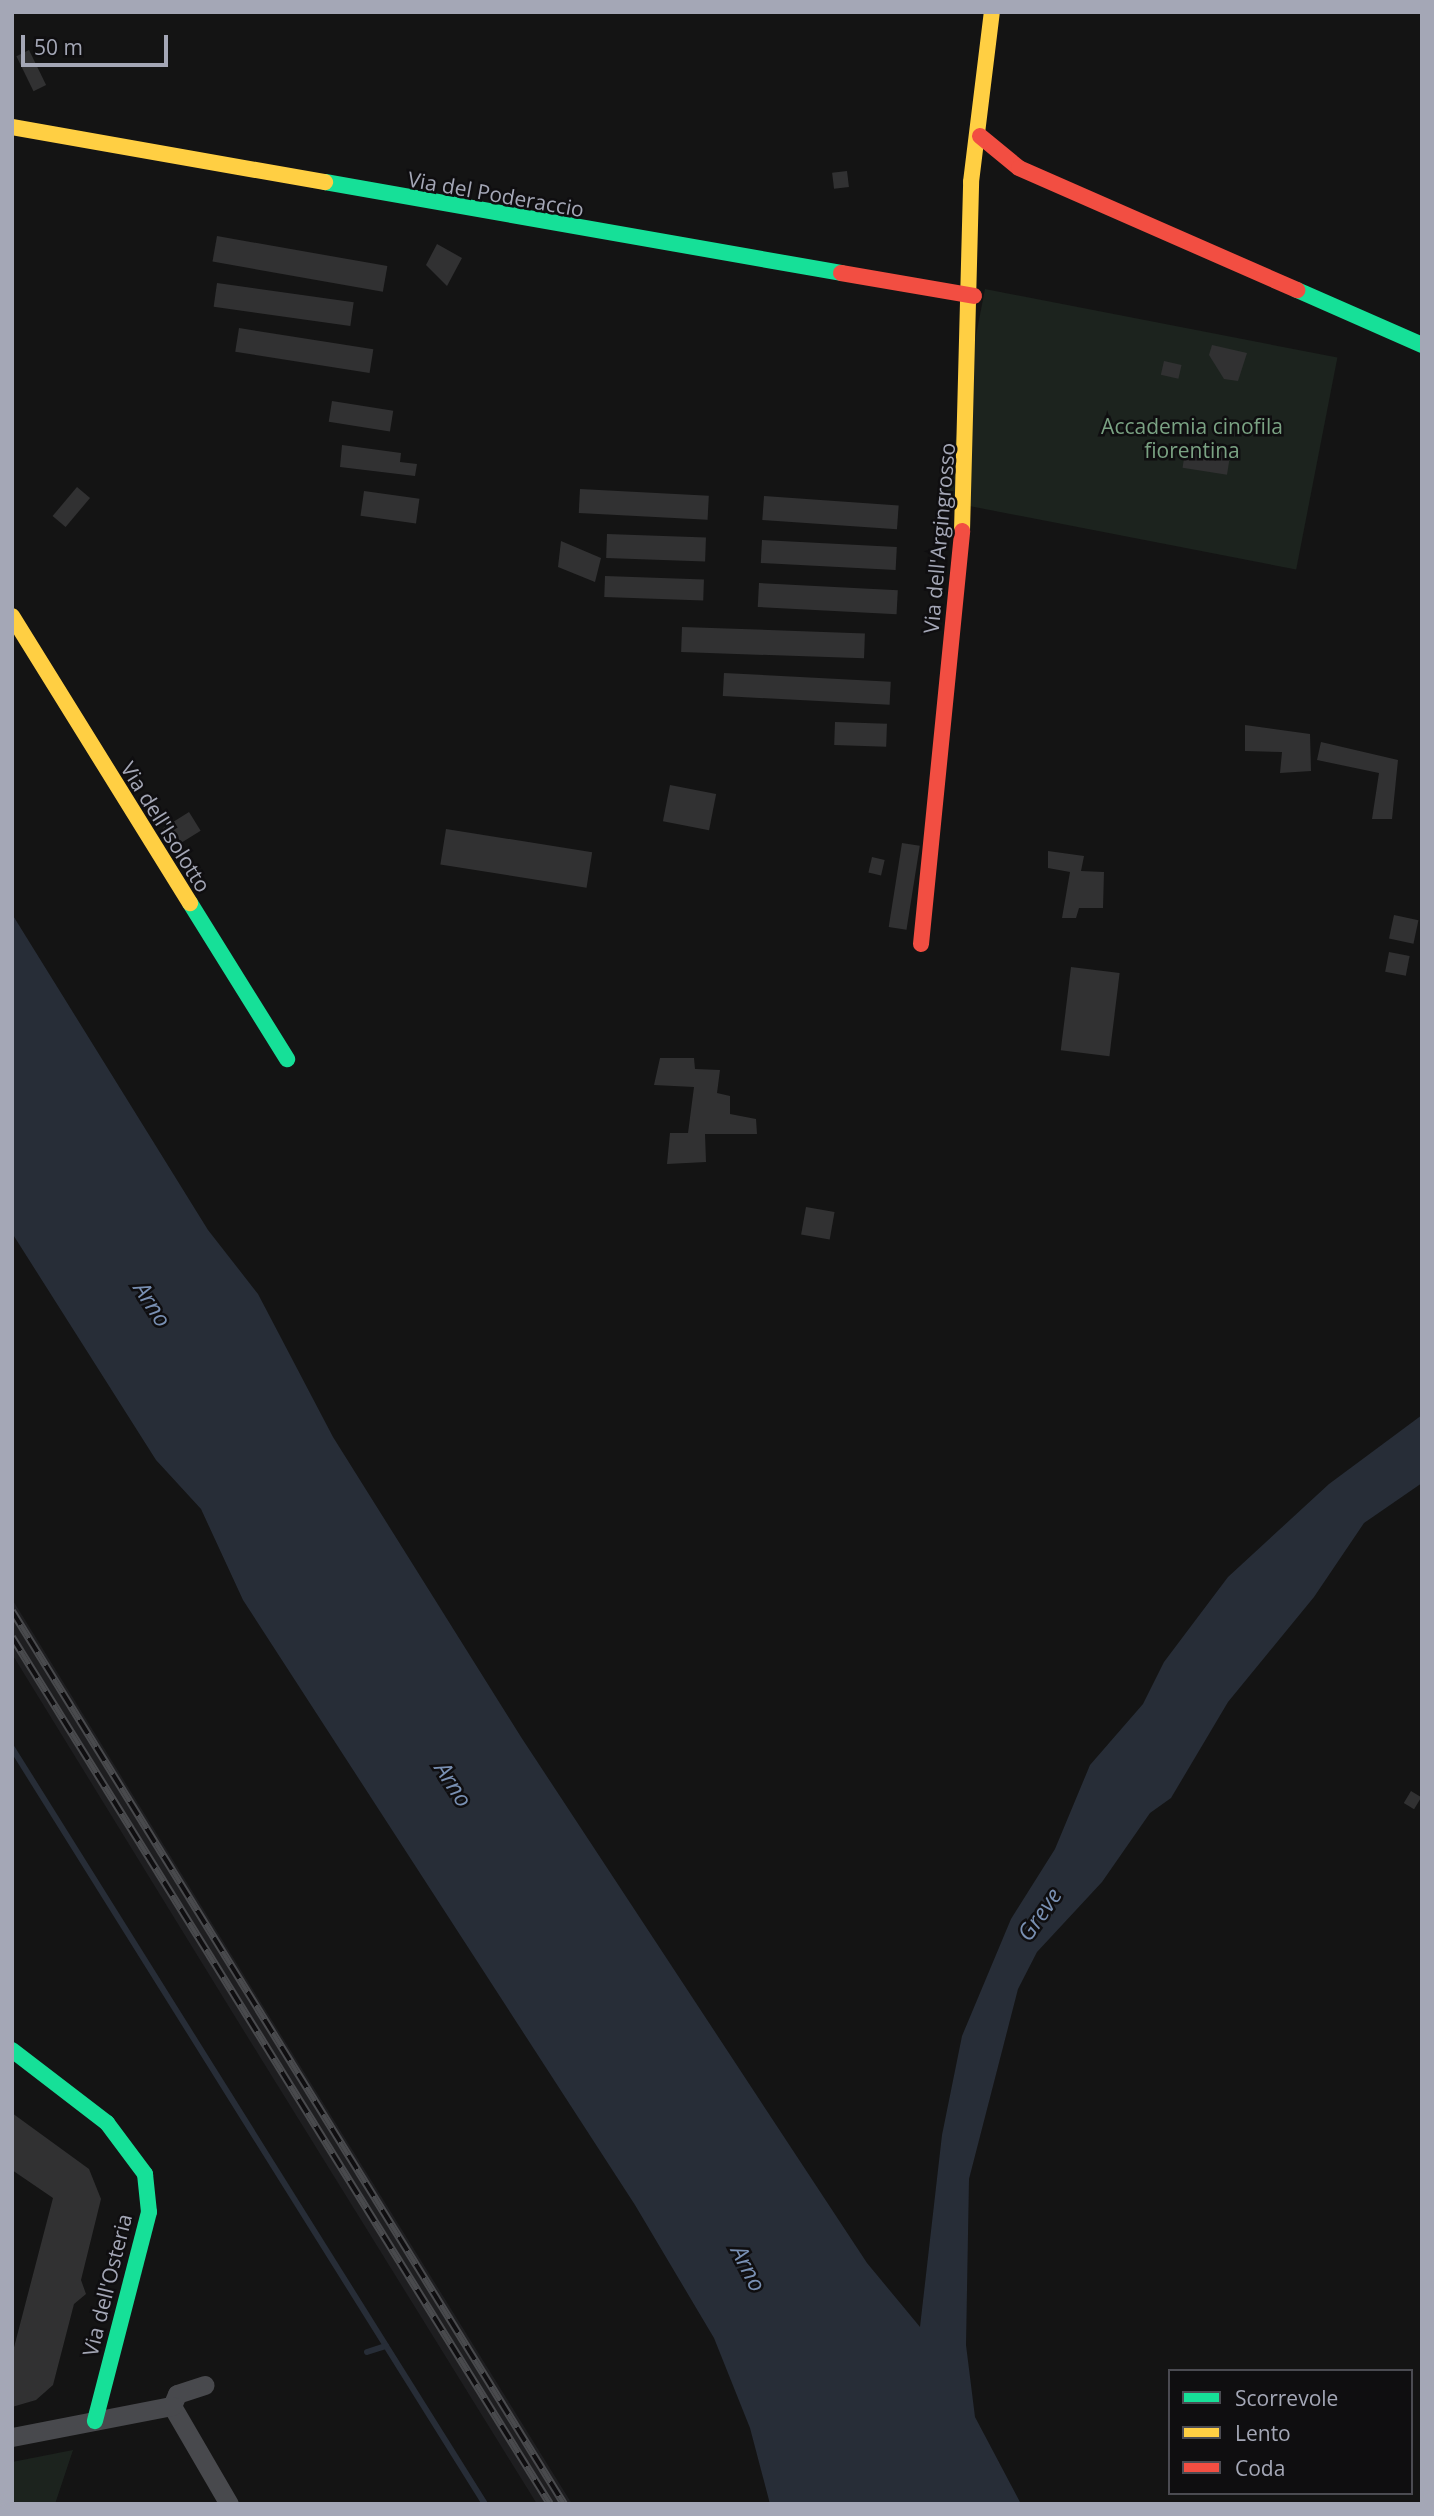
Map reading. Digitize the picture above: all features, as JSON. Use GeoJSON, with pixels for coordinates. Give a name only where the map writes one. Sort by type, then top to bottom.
{"type":"FeatureCollection","features":[{"type":"Feature","properties":{"kind":"street","name":"Via dell'Argingrosso"},"geometry":{"type":"LineString","coordinates":[[921,944],[967,480],[974,296],[971,182],[980,136],[978,102],[992,12]]}},
{"type":"Feature","properties":{"kind":"street","name":"Via del Poderaccio"},"geometry":{"type":"LineString","coordinates":[[12,127],[974,296]]}},
{"type":"Feature","properties":{"kind":"street"},"geometry":{"type":"LineString","coordinates":[[980,136],[1019,168],[1422,345]]}},
{"type":"Feature","properties":{"kind":"street","name":"Via dell'Isolotto"},"geometry":{"type":"LineString","coordinates":[[12,616],[287,1059]]}},
{"type":"Feature","properties":{"kind":"street","name":"Via dell'Osteria"},"geometry":{"type":"LineString","coordinates":[[12,2050],[116,2131],[145,2174],[149,2212],[95,2421]]}},
{"type":"Feature","properties":{"kind":"street"},"geometry":{"type":"LineString","coordinates":[[172,2406],[177,2394],[205,2385]]}},
{"type":"Feature","properties":{"kind":"street"},"geometry":{"type":"LineString","coordinates":[[12,2437],[172,2406]]}},
{"type":"Feature","properties":{"kind":"street"},"geometry":{"type":"LineString","coordinates":[[172,2406],[229,2504]]}},
{"type":"Feature","properties":{"kind":"shaded area"},"geometry":{"type":"Polygon","coordinates":[[[12,1599],[572,2504],[537,2504],[234,2015],[12,1654],[12,1599]]]}},
{"type":"Feature","properties":{"kind":"green space","name":"Accademia cinofila fiorentina"},"geometry":{"type":"Polygon","coordinates":[[[985,289],[1337,358],[1296,570],[944,501],[985,289]]]}},
{"type":"Feature","properties":{"kind":"green space"},"geometry":{"type":"Polygon","coordinates":[[[73,2450],[55,2504],[12,2504],[12,2462],[73,2450]]]}},
{"type":"Feature","properties":{"kind":"water"},"geometry":{"type":"Polygon","coordinates":[[[12,914],[208,1230],[258,1294],[333,1437],[521,1737],[867,2263],[920,2327],[942,2135],[962,2036],[1011,1919],[1055,1849],[1090,1765],[1143,1704],[1164,1662],[1228,1577],[1329,1484],[1422,1415],[1422,1483],[1364,1523],[1314,1597],[1228,1702],[1171,1798],[1150,1813],[1102,1882],[1037,1952],[1018,1989],[969,2179],[966,2345],[975,2417],[1021,2504],[770,2504],[750,2428],[714,2338],[635,2205],[243,1600],[201,1509],[156,1460],[12,1233],[12,914]]]}},
{"type":"Feature","properties":{"kind":"building"},"geometry":{"type":"Polygon","coordinates":[[[29,50],[46,85],[34,91],[16,56],[29,50]]]}},
{"type":"Feature","properties":{"kind":"building"},"geometry":{"type":"Polygon","coordinates":[[[847,171],[849,187],[834,189],[832,173],[847,171]]]}},
{"type":"Feature","properties":{"kind":"building"},"geometry":{"type":"Polygon","coordinates":[[[217,236],[387,266],[383,292],[212,262],[217,236]]]}},
{"type":"Feature","properties":{"kind":"building"},"geometry":{"type":"Polygon","coordinates":[[[437,244],[462,258],[447,286],[426,265],[437,244]]]}},
{"type":"Feature","properties":{"kind":"building"},"geometry":{"type":"Polygon","coordinates":[[[217,283],[354,302],[350,326],[214,307],[217,283]]]}},
{"type":"Feature","properties":{"kind":"building"},"geometry":{"type":"Polygon","coordinates":[[[239,328],[373,349],[370,373],[235,352],[239,328]]]}},
{"type":"Feature","properties":{"kind":"building"},"geometry":{"type":"Polygon","coordinates":[[[1212,345],[1247,353],[1238,381],[1224,379],[1209,355],[1212,345]]]}},
{"type":"Feature","properties":{"kind":"building"},"geometry":{"type":"Polygon","coordinates":[[[1164,361],[1182,365],[1178,379],[1161,375],[1164,361]]]}},
{"type":"Feature","properties":{"kind":"building"},"geometry":{"type":"Polygon","coordinates":[[[332,401],[393,411],[390,431],[329,422],[332,401]]]}},
{"type":"Feature","properties":{"kind":"building"},"geometry":{"type":"Polygon","coordinates":[[[342,445],[401,453],[400,462],[417,464],[415,476],[340,467],[342,445]]]}},
{"type":"Feature","properties":{"kind":"building"},"geometry":{"type":"Polygon","coordinates":[[[1186,446],[1230,453],[1227,475],[1183,468],[1186,446]]]}},
{"type":"Feature","properties":{"kind":"building"},"geometry":{"type":"Polygon","coordinates":[[[77,487],[90,498],[66,527],[53,516],[77,487]]]}},
{"type":"Feature","properties":{"kind":"building"},"geometry":{"type":"Polygon","coordinates":[[[580,489],[709,496],[708,520],[579,513],[580,489]]]}},
{"type":"Feature","properties":{"kind":"building"},"geometry":{"type":"Polygon","coordinates":[[[364,491],[419,499],[416,524],[361,516],[364,491]]]}},
{"type":"Feature","properties":{"kind":"building"},"geometry":{"type":"Polygon","coordinates":[[[764,496],[899,505],[897,529],[762,520],[764,496]]]}},
{"type":"Feature","properties":{"kind":"building"},"geometry":{"type":"Polygon","coordinates":[[[607,534],[706,537],[705,561],[606,558],[607,534]]]}},
{"type":"Feature","properties":{"kind":"building"},"geometry":{"type":"Polygon","coordinates":[[[762,540],[897,547],[896,570],[761,563],[762,540]]]}},
{"type":"Feature","properties":{"kind":"building"},"geometry":{"type":"Polygon","coordinates":[[[561,541],[601,558],[595,582],[558,567],[561,541]]]}},
{"type":"Feature","properties":{"kind":"building"},"geometry":{"type":"Polygon","coordinates":[[[605,576],[704,579],[703,600],[604,597],[605,576]]]}},
{"type":"Feature","properties":{"kind":"building"},"geometry":{"type":"Polygon","coordinates":[[[759,583],[898,590],[897,614],[758,607],[759,583]]]}},
{"type":"Feature","properties":{"kind":"building"},"geometry":{"type":"Polygon","coordinates":[[[682,627],[865,633],[864,658],[681,652],[682,627]]]}},
{"type":"Feature","properties":{"kind":"building"},"geometry":{"type":"Polygon","coordinates":[[[724,673],[891,682],[890,705],[723,696],[724,673]]]}},
{"type":"Feature","properties":{"kind":"building"},"geometry":{"type":"Polygon","coordinates":[[[835,722],[887,724],[886,747],[834,745],[835,722]]]}},
{"type":"Feature","properties":{"kind":"building"},"geometry":{"type":"Polygon","coordinates":[[[1245,725],[1310,734],[1311,771],[1280,773],[1282,752],[1245,751],[1245,725]]]}},
{"type":"Feature","properties":{"kind":"building"},"geometry":{"type":"Polygon","coordinates":[[[1321,742],[1398,760],[1392,819],[1372,819],[1379,773],[1317,760],[1321,742]]]}},
{"type":"Feature","properties":{"kind":"building"},"geometry":{"type":"Polygon","coordinates":[[[670,785],[716,794],[709,830],[663,821],[670,785]]]}},
{"type":"Feature","properties":{"kind":"building"},"geometry":{"type":"Polygon","coordinates":[[[189,812],[201,831],[174,847],[163,828],[189,812]]]}},
{"type":"Feature","properties":{"kind":"building"},"geometry":{"type":"Polygon","coordinates":[[[446,829],[592,852],[587,888],[440,865],[446,829]]]}},
{"type":"Feature","properties":{"kind":"building"},"geometry":{"type":"Polygon","coordinates":[[[902,843],[920,846],[906,930],[889,927],[902,843]]]}},
{"type":"Feature","properties":{"kind":"building"},"geometry":{"type":"Polygon","coordinates":[[[1048,851],[1084,856],[1081,871],[1104,872],[1103,908],[1079,908],[1076,918],[1062,918],[1070,872],[1048,868],[1048,851]]]}},
{"type":"Feature","properties":{"kind":"building"},"geometry":{"type":"Polygon","coordinates":[[[872,857],[885,860],[881,876],[868,873],[872,857]]]}},
{"type":"Feature","properties":{"kind":"building"},"geometry":{"type":"Polygon","coordinates":[[[1394,915],[1418,920],[1413,944],[1389,938],[1394,915]]]}},
{"type":"Feature","properties":{"kind":"building"},"geometry":{"type":"Polygon","coordinates":[[[1389,952],[1410,956],[1406,976],[1385,972],[1389,952]]]}},
{"type":"Feature","properties":{"kind":"building"},"geometry":{"type":"Polygon","coordinates":[[[1071,967],[1120,973],[1109,1056],[1061,1050],[1071,967]]]}},
{"type":"Feature","properties":{"kind":"building"},"geometry":{"type":"Polygon","coordinates":[[[660,1058],[694,1058],[695,1069],[720,1070],[717,1093],[730,1096],[730,1114],[756,1119],[757,1134],[705,1134],[706,1162],[667,1164],[670,1133],[688,1133],[694,1087],[654,1085],[660,1058]]]}},
{"type":"Feature","properties":{"kind":"building"},"geometry":{"type":"Polygon","coordinates":[[[806,1207],[835,1212],[830,1240],[801,1235],[806,1207]]]}},
{"type":"Feature","properties":{"kind":"building"},"geometry":{"type":"Polygon","coordinates":[[[1411,1791],[1421,1797],[1414,1809],[1404,1803],[1411,1791]]]}},
{"type":"Feature","properties":{"kind":"building"},"geometry":{"type":"Polygon","coordinates":[[[12,2113],[89,2169],[101,2199],[81,2280],[86,2294],[74,2304],[53,2385],[36,2400],[12,2407],[12,2355],[53,2198],[12,2170],[12,2113]]]}},
{"type":"Feature","properties":{"kind":"waterway"},"geometry":{"type":"LineString","coordinates":[[12,1748],[485,2504]]}},
{"type":"Feature","properties":{"kind":"waterway"},"geometry":{"type":"LineString","coordinates":[[367,2352],[386,2346]]}},
{"type":"Feature","properties":{"kind":"railway"},"geometry":{"type":"LineString","coordinates":[[12,1611],[564,2504]]}},
{"type":"Feature","properties":{"kind":"railway"},"geometry":{"type":"LineString","coordinates":[[12,1637],[550,2504]]}},
{"type":"Feature","properties":{"kind":"traffic: fast"},"geometry":{"type":"LineString","coordinates":[[325,182],[841,273]]}},
{"type":"Feature","properties":{"kind":"traffic: fast"},"geometry":{"type":"LineString","coordinates":[[1297,290],[1422,345]]}},
{"type":"Feature","properties":{"kind":"traffic: fast"},"geometry":{"type":"LineString","coordinates":[[190,903],[287,1059]]}},
{"type":"Feature","properties":{"kind":"traffic: fast"},"geometry":{"type":"LineString","coordinates":[[12,2050],[107,2123],[145,2174],[149,2212],[95,2421]]}},
{"type":"Feature","properties":{"kind":"traffic: slow"},"geometry":{"type":"LineString","coordinates":[[962,531],[971,182],[992,12]]}},
{"type":"Feature","properties":{"kind":"traffic: slow"},"geometry":{"type":"LineString","coordinates":[[12,127],[325,182]]}},
{"type":"Feature","properties":{"kind":"traffic: slow"},"geometry":{"type":"LineString","coordinates":[[12,616],[190,903]]}},
{"type":"Feature","properties":{"kind":"traffic: jam"},"geometry":{"type":"LineString","coordinates":[[980,136],[1019,168],[1297,290]]}},
{"type":"Feature","properties":{"kind":"traffic: jam"},"geometry":{"type":"LineString","coordinates":[[841,273],[974,296]]}},
{"type":"Feature","properties":{"kind":"traffic: jam"},"geometry":{"type":"LineString","coordinates":[[921,944],[962,531]]}},
{"type":"Feature","properties":{"kind":"water label","name":"Arno"},"geometry":{"type":"Point","coordinates":[153,1304]}},
{"type":"Feature","properties":{"kind":"water label","name":"Arno"},"geometry":{"type":"Point","coordinates":[454,1784]}},
{"type":"Feature","properties":{"kind":"water label","name":"Greve"},"geometry":{"type":"Point","coordinates":[1039,1914]}},
{"type":"Feature","properties":{"kind":"water label","name":"Arno"},"geometry":{"type":"Point","coordinates":[749,2268]}}]}
